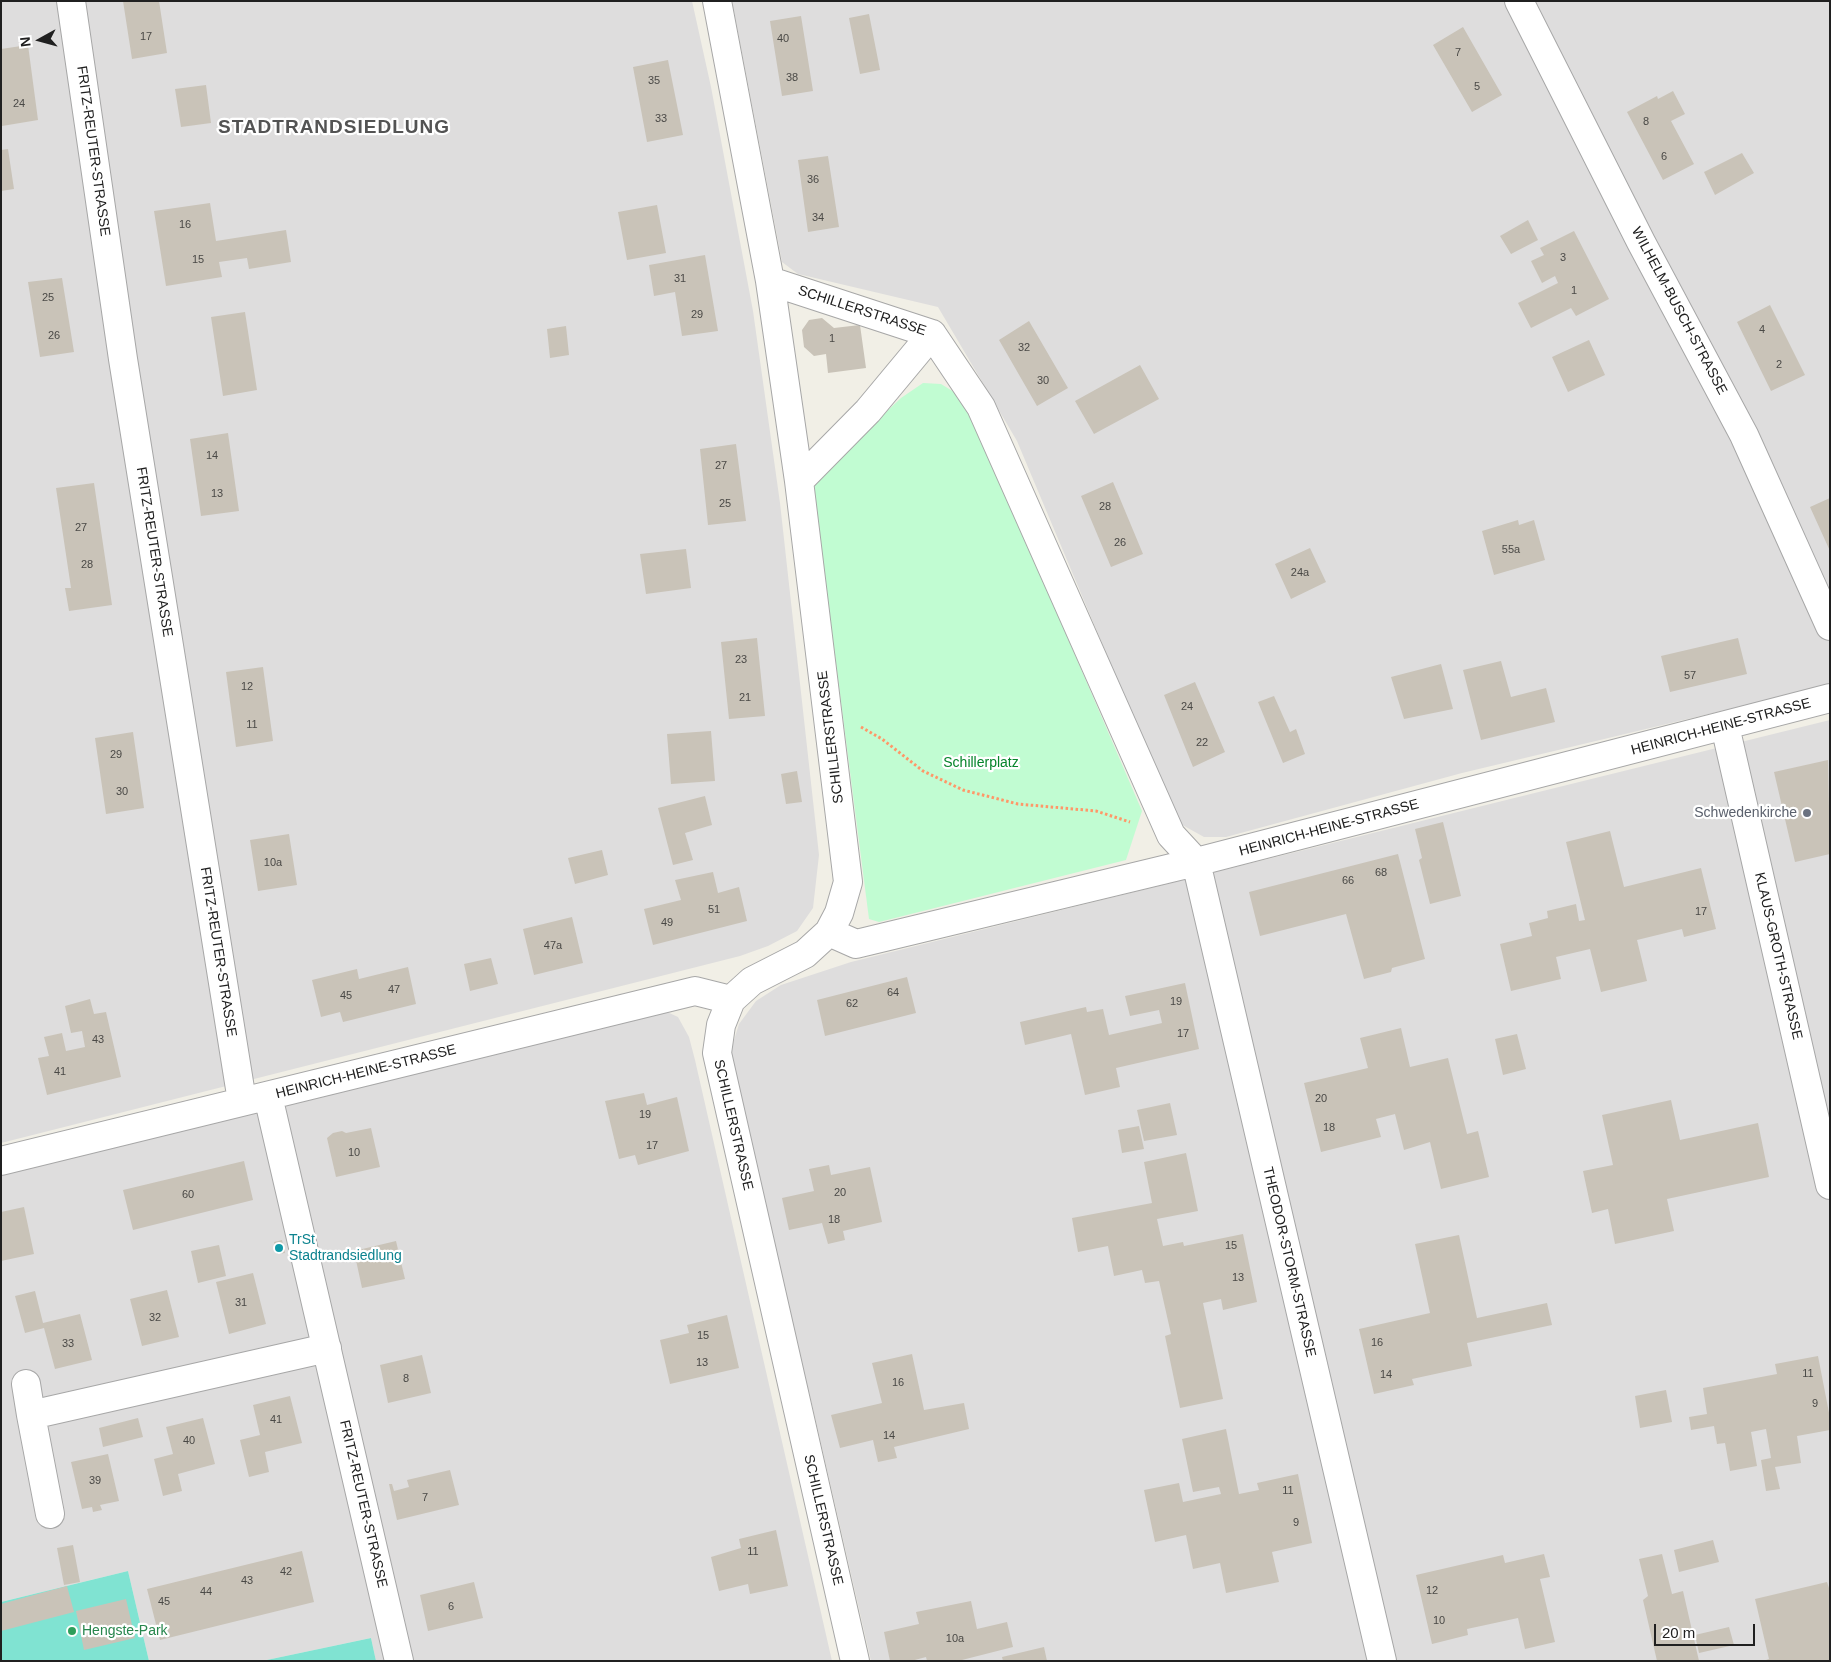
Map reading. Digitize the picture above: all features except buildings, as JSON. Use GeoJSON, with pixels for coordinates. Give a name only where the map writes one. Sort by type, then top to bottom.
{"type":"FeatureCollection","features":[{"type":"Feature","properties":{"kind":"street","name":"FRITZ-REUTER-STRASSE"},"geometry":{"type":"LineString","coordinates":[[71,1],[125,369],[242,1101]]}},
{"type":"Feature","properties":{"kind":"street","name":"SCHILLERSTRASSE"},"geometry":{"type":"LineString","coordinates":[[717,1],[770,282],[799,481],[848,882],[839,913],[829,932],[805,954],[752,981],[730,1000],[721,1025],[717,1053],[856,1661]]}},
{"type":"Feature","properties":{"kind":"street","name":"WILHELM-BUSCH-STRASSE"},"geometry":{"type":"LineString","coordinates":[[1518,1],[1641,242],[1744,435],[1830,626]]}},
{"type":"Feature","properties":{"kind":"street","name":"SCHILLERSTRASSE"},"geometry":{"type":"LineString","coordinates":[[770,282],[932,334],[982,407],[1172,835],[1196,862]]}},
{"type":"Feature","properties":{"kind":"street"},"geometry":{"type":"LineString","coordinates":[[799,481],[868,410],[932,334]]}},
{"type":"Feature","properties":{"kind":"street","name":"HEINRICH-HEINE-STRASSE"},"geometry":{"type":"LineString","coordinates":[[829,932],[856,944],[1196,862],[1830,698]]}},
{"type":"Feature","properties":{"kind":"street","name":"KLAUS-GROTH-STRASSE"},"geometry":{"type":"LineString","coordinates":[[1725,726],[1830,1185]]}},
{"type":"Feature","properties":{"kind":"street","name":"THEODOR-STORM-STRASSE"},"geometry":{"type":"LineString","coordinates":[[1196,862],[1382,1661]]}},
{"type":"Feature","properties":{"kind":"street","name":"HEINRICH-HEINE-STRASSE"},"geometry":{"type":"LineString","coordinates":[[1,1161],[695,991],[730,1000]]}},
{"type":"Feature","properties":{"kind":"street","name":"FRITZ-REUTER-STRASSE"},"geometry":{"type":"LineString","coordinates":[[268,1096],[399,1661]]}},
{"type":"Feature","properties":{"kind":"street"},"geometry":{"type":"LineString","coordinates":[[31,1415],[327,1348]]}},
{"type":"Feature","properties":{"kind":"street"},"geometry":{"type":"LineString","coordinates":[[26,1384],[50,1514]]}},
{"type":"Feature","properties":{"kind":"path"},"geometry":{"type":"LineString","coordinates":[[828,708],[882,739],[923,771],[964,790],[1018,804],[1096,812],[1172,835]]}},
{"type":"Feature","properties":{"kind":"shaded area"},"geometry":{"type":"Polygon","coordinates":[[[1,1],[692,1],[711,87],[753,311],[780,503],[819,855],[813,908],[797,931],[768,946],[740,956],[1,1143],[1,1]]]}},
{"type":"Feature","properties":{"kind":"shaded area"},"geometry":{"type":"Polygon","coordinates":[[[732,1],[1830,1],[1830,685],[1462,773],[1226,837],[1204,837],[1177,822],[1017,441],[938,307],[798,274],[782,262],[732,1]]]}},
{"type":"Feature","properties":{"kind":"shaded area"},"geometry":{"type":"Polygon","coordinates":[[[1830,720],[1830,1661],[871,1661],[811,1400],[738,1104],[729,1056],[739,1024],[756,1001],[781,985],[851,962],[1830,720]]]}},
{"type":"Feature","properties":{"kind":"shaded area"},"geometry":{"type":"Polygon","coordinates":[[[665,1011],[678,1017],[689,1037],[695,1060],[832,1661],[376,1661],[371,1638],[262,1661],[149,1661],[128,1571],[1,1602],[1,1175],[665,1011]]]}},
{"type":"Feature","properties":{"kind":"shaded area","name":"Hengste-Park"},"geometry":{"type":"Polygon","coordinates":[[[128,1571],[149,1661],[1,1661],[1,1602],[128,1571]]]}},
{"type":"Feature","properties":{"kind":"shaded area"},"geometry":{"type":"Polygon","coordinates":[[[371,1638],[376,1661],[262,1661],[371,1638]]]}},
{"type":"Feature","properties":{"kind":"green space","name":"Schillerplatz"},"geometry":{"type":"Polygon","coordinates":[[[923,383],[941,384],[959,395],[972,415],[1142,811],[1126,860],[879,922],[869,919],[813,485],[901,398],[923,383]]]}},
{"type":"Feature","properties":{"kind":"place","name":"Schwedenkirche"},"geometry":{"type":"Point","coordinates":[1807,813]}},
{"type":"Feature","properties":{"kind":"place","name":"TrSt Stadtrandsiedlung"},"geometry":{"type":"Point","coordinates":[279,1248]}},
{"type":"Feature","properties":{"kind":"place","name":"Hengste-Park"},"geometry":{"type":"Point","coordinates":[72,1631]}},
{"type":"Feature","properties":{"kind":"district","name":"STADTRANDSIEDLUNG"},"geometry":{"type":"Point","coordinates":[334,128]}}]}
